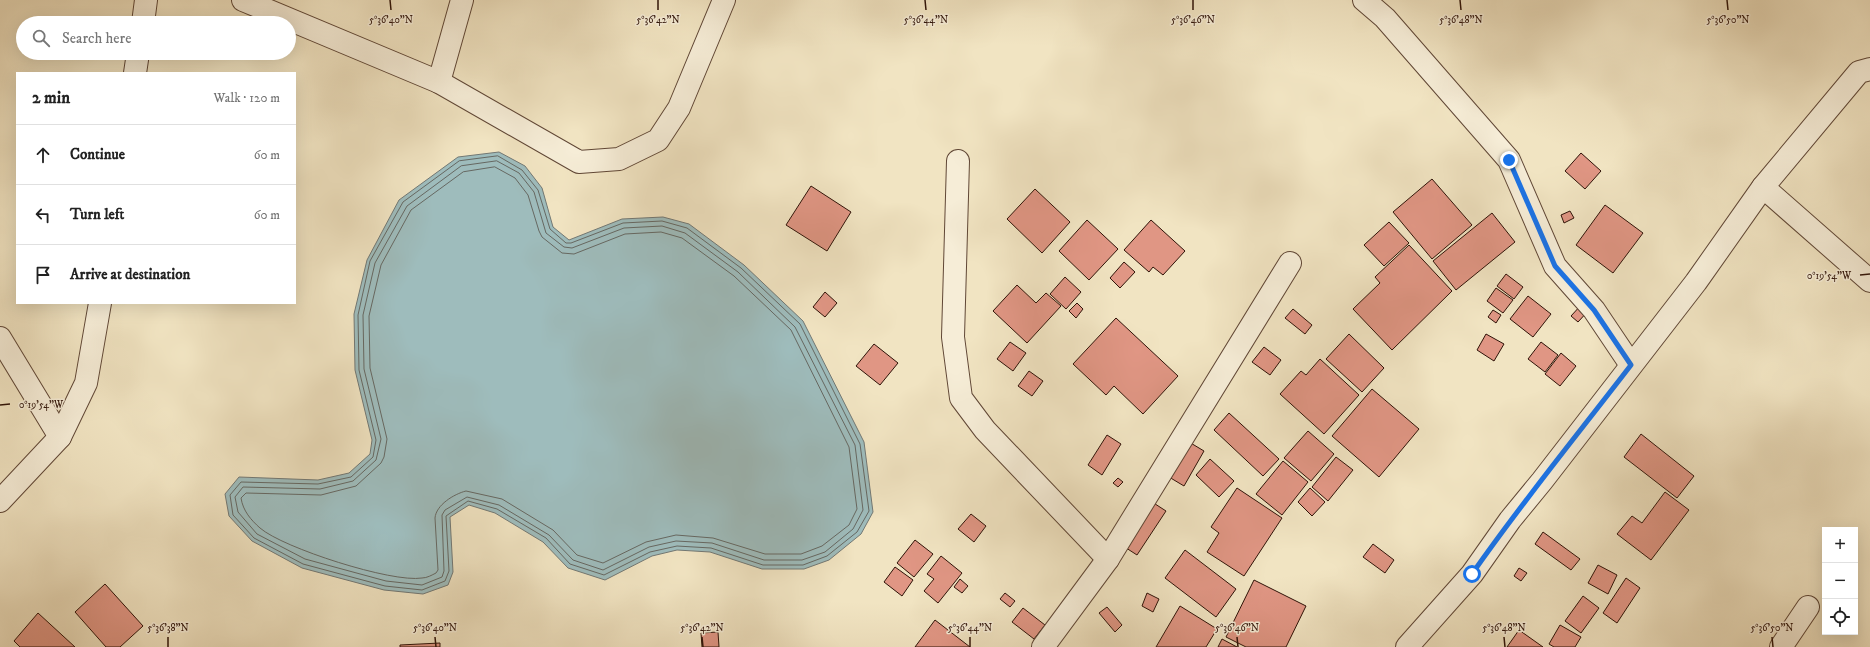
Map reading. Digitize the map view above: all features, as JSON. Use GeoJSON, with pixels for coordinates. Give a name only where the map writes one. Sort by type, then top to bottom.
{"type":"FeatureCollection","features":[{"type":"Feature","properties":{"kind":"street"},"geometry":{"type":"LineString","coordinates":[[144,16],[146,0]]}},
{"type":"Feature","properties":{"kind":"street"},"geometry":{"type":"LineString","coordinates":[[244,0],[282,16]]}},
{"type":"Feature","properties":{"kind":"street"},"geometry":{"type":"LineString","coordinates":[[439,82],[462,0]]}},
{"type":"Feature","properties":{"kind":"street"},"geometry":{"type":"LineString","coordinates":[[296,22],[439,82],[579,162],[620,159],[658,140],[675,114],[724,0]]}},
{"type":"Feature","properties":{"kind":"street"},"geometry":{"type":"LineString","coordinates":[[1364,0],[1385,18],[1509,160],[1555,266],[1594,310],[1631,365]]}},
{"type":"Feature","properties":{"kind":"street"},"geometry":{"type":"LineString","coordinates":[[135,72],[137,60]]}},
{"type":"Feature","properties":{"kind":"street"},"geometry":{"type":"LineString","coordinates":[[1407,647],[1472,574],[1510,520],[1696,282],[1764,187],[1859,72],[1870,69]]}},
{"type":"Feature","properties":{"kind":"street"},"geometry":{"type":"LineString","coordinates":[[958,161],[953,337],[961,398],[985,430],[1108,560]]}},
{"type":"Feature","properties":{"kind":"street"},"geometry":{"type":"LineString","coordinates":[[1764,187],[1870,281]]}},
{"type":"Feature","properties":{"kind":"street"},"geometry":{"type":"LineString","coordinates":[[1044,647],[1108,560],[1290,263]]}},
{"type":"Feature","properties":{"kind":"street"},"geometry":{"type":"LineString","coordinates":[[0,501],[60,437],[86,383],[100,304]]}},
{"type":"Feature","properties":{"kind":"street"},"geometry":{"type":"LineString","coordinates":[[0,338],[60,437]]}},
{"type":"Feature","properties":{"kind":"street"},"geometry":{"type":"LineString","coordinates":[[1781,647],[1808,607]]}},
{"type":"Feature","properties":{"kind":"water"},"geometry":{"type":"Polygon","coordinates":[[[499,152],[525,166],[542,188],[553,227],[569,240],[622,219],[663,217],[689,224],[744,265],[803,321],[864,442],[873,512],[861,534],[829,560],[804,569],[762,569],[710,552],[677,550],[652,556],[605,580],[568,568],[543,542],[495,513],[469,505],[450,517],[453,572],[448,585],[423,594],[384,590],[302,568],[252,541],[229,516],[225,494],[239,477],[318,480],[349,473],[370,454],[372,440],[355,370],[354,314],[367,260],[399,200],[458,157],[499,152]]]}},
{"type":"Feature","properties":{"kind":"building"},"geometry":{"type":"Polygon","coordinates":[[[1581,153],[1601,171],[1585,189],[1565,171],[1581,153]]]}},
{"type":"Feature","properties":{"kind":"building"},"geometry":{"type":"Polygon","coordinates":[[[1432,179],[1472,225],[1432,259],[1393,212],[1432,179]]]}},
{"type":"Feature","properties":{"kind":"building"},"geometry":{"type":"Polygon","coordinates":[[[811,186],[851,212],[827,251],[786,225],[811,186]]]}},
{"type":"Feature","properties":{"kind":"building"},"geometry":{"type":"Polygon","coordinates":[[[1035,189],[1070,222],[1042,253],[1007,219],[1035,189]]]}},
{"type":"Feature","properties":{"kind":"building"},"geometry":{"type":"Polygon","coordinates":[[[1605,205],[1643,233],[1613,273],[1576,245],[1605,205]]]}},
{"type":"Feature","properties":{"kind":"building"},"geometry":{"type":"Polygon","coordinates":[[[1570,211],[1574,218],[1564,223],[1561,215],[1570,211]]]}},
{"type":"Feature","properties":{"kind":"building"},"geometry":{"type":"Polygon","coordinates":[[[1492,213],[1515,242],[1456,290],[1433,261],[1492,213]]]}},
{"type":"Feature","properties":{"kind":"building"},"geometry":{"type":"Polygon","coordinates":[[[1087,220],[1118,249],[1089,280],[1059,251],[1087,220]]]}},
{"type":"Feature","properties":{"kind":"building"},"geometry":{"type":"Polygon","coordinates":[[[1151,220],[1185,251],[1163,275],[1153,267],[1149,272],[1124,250],[1151,220]]]}},
{"type":"Feature","properties":{"kind":"building"},"geometry":{"type":"Polygon","coordinates":[[[1389,222],[1409,243],[1384,266],[1364,245],[1389,222]]]}},
{"type":"Feature","properties":{"kind":"building"},"geometry":{"type":"Polygon","coordinates":[[[1409,245],[1452,291],[1392,350],[1353,309],[1380,283],[1375,277],[1409,245]]]}},
{"type":"Feature","properties":{"kind":"building"},"geometry":{"type":"Polygon","coordinates":[[[1124,262],[1135,272],[1120,288],[1110,278],[1124,262]]]}},
{"type":"Feature","properties":{"kind":"building"},"geometry":{"type":"Polygon","coordinates":[[[1506,274],[1523,287],[1514,299],[1497,286],[1506,274]]]}},
{"type":"Feature","properties":{"kind":"building"},"geometry":{"type":"Polygon","coordinates":[[[1065,277],[1081,292],[1066,309],[1050,294],[1065,277]]]}},
{"type":"Feature","properties":{"kind":"building"},"geometry":{"type":"Polygon","coordinates":[[[1017,285],[1036,303],[1046,293],[1061,306],[1027,343],[993,311],[1017,285]]]}},
{"type":"Feature","properties":{"kind":"building"},"geometry":{"type":"Polygon","coordinates":[[[1496,288],[1513,300],[1503,313],[1487,301],[1496,288]]]}},
{"type":"Feature","properties":{"kind":"building"},"geometry":{"type":"Polygon","coordinates":[[[825,292],[837,303],[825,317],[813,307],[825,292]]]}},
{"type":"Feature","properties":{"kind":"building"},"geometry":{"type":"Polygon","coordinates":[[[1528,296],[1551,314],[1533,337],[1510,319],[1528,296]]]}},
{"type":"Feature","properties":{"kind":"building"},"geometry":{"type":"Polygon","coordinates":[[[1077,303],[1083,309],[1076,318],[1069,311],[1077,303]]]}},
{"type":"Feature","properties":{"kind":"building"},"geometry":{"type":"Polygon","coordinates":[[[1582,304],[1589,310],[1578,322],[1571,316],[1582,304]]]}},
{"type":"Feature","properties":{"kind":"building"},"geometry":{"type":"Polygon","coordinates":[[[1293,309],[1312,325],[1305,334],[1285,318],[1293,309]]]}},
{"type":"Feature","properties":{"kind":"building"},"geometry":{"type":"Polygon","coordinates":[[[1493,310],[1501,315],[1496,323],[1488,317],[1493,310]]]}},
{"type":"Feature","properties":{"kind":"building"},"geometry":{"type":"Polygon","coordinates":[[[1116,318],[1178,376],[1143,414],[1114,386],[1106,395],[1073,364],[1116,318]]]}},
{"type":"Feature","properties":{"kind":"building"},"geometry":{"type":"Polygon","coordinates":[[[1349,334],[1384,368],[1362,392],[1326,359],[1349,334]]]}},
{"type":"Feature","properties":{"kind":"building"},"geometry":{"type":"Polygon","coordinates":[[[1486,334],[1504,344],[1494,361],[1477,350],[1486,334]]]}},
{"type":"Feature","properties":{"kind":"building"},"geometry":{"type":"Polygon","coordinates":[[[1010,342],[1026,353],[1013,371],[997,359],[1010,342]]]}},
{"type":"Feature","properties":{"kind":"building"},"geometry":{"type":"Polygon","coordinates":[[[1541,342],[1558,355],[1545,372],[1528,359],[1541,342]]]}},
{"type":"Feature","properties":{"kind":"building"},"geometry":{"type":"Polygon","coordinates":[[[874,344],[898,363],[880,385],[856,366],[874,344]]]}},
{"type":"Feature","properties":{"kind":"building"},"geometry":{"type":"Polygon","coordinates":[[[1264,347],[1281,360],[1270,375],[1252,362],[1264,347]]]}},
{"type":"Feature","properties":{"kind":"building"},"geometry":{"type":"Polygon","coordinates":[[[1561,353],[1576,366],[1560,386],[1545,374],[1561,353]]]}},
{"type":"Feature","properties":{"kind":"building"},"geometry":{"type":"Polygon","coordinates":[[[1320,359],[1359,395],[1324,434],[1280,394],[1301,371],[1306,375],[1320,359]]]}},
{"type":"Feature","properties":{"kind":"building"},"geometry":{"type":"Polygon","coordinates":[[[1029,371],[1043,381],[1032,396],[1018,386],[1029,371]]]}},
{"type":"Feature","properties":{"kind":"building"},"geometry":{"type":"Polygon","coordinates":[[[1372,389],[1419,429],[1379,477],[1332,436],[1372,389]]]}},
{"type":"Feature","properties":{"kind":"building"},"geometry":{"type":"Polygon","coordinates":[[[1229,413],[1279,459],[1263,476],[1214,430],[1229,413]]]}},
{"type":"Feature","properties":{"kind":"building"},"geometry":{"type":"Polygon","coordinates":[[[1308,431],[1334,454],[1311,481],[1284,458],[1308,431]]]}},
{"type":"Feature","properties":{"kind":"building"},"geometry":{"type":"Polygon","coordinates":[[[1641,434],[1694,476],[1677,498],[1624,457],[1641,434]]]}},
{"type":"Feature","properties":{"kind":"building"},"geometry":{"type":"Polygon","coordinates":[[[1107,435],[1121,444],[1102,475],[1088,465],[1107,435]]]}},
{"type":"Feature","properties":{"kind":"building"},"geometry":{"type":"Polygon","coordinates":[[[1184,439],[1204,451],[1184,486],[1164,474],[1184,439]]]}},
{"type":"Feature","properties":{"kind":"building"},"geometry":{"type":"Polygon","coordinates":[[[1336,457],[1353,470],[1328,501],[1312,487],[1336,457]]]}},
{"type":"Feature","properties":{"kind":"building"},"geometry":{"type":"Polygon","coordinates":[[[1210,459],[1234,481],[1219,497],[1196,475],[1210,459]]]}},
{"type":"Feature","properties":{"kind":"building"},"geometry":{"type":"Polygon","coordinates":[[[1283,461],[1308,482],[1282,515],[1256,494],[1283,461]]]}},
{"type":"Feature","properties":{"kind":"building"},"geometry":{"type":"Polygon","coordinates":[[[1118,478],[1123,482],[1118,487],[1113,483],[1118,478]]]}},
{"type":"Feature","properties":{"kind":"building"},"geometry":{"type":"Polygon","coordinates":[[[1237,488],[1282,518],[1244,576],[1207,552],[1219,533],[1211,527],[1237,488]]]}},
{"type":"Feature","properties":{"kind":"building"},"geometry":{"type":"Polygon","coordinates":[[[1310,488],[1325,502],[1312,516],[1298,502],[1310,488]]]}},
{"type":"Feature","properties":{"kind":"building"},"geometry":{"type":"Polygon","coordinates":[[[1665,492],[1689,510],[1651,560],[1617,534],[1632,516],[1642,523],[1665,492]]]}},
{"type":"Feature","properties":{"kind":"building"},"geometry":{"type":"Polygon","coordinates":[[[1149,500],[1166,511],[1137,555],[1120,544],[1149,500]]]}},
{"type":"Feature","properties":{"kind":"building"},"geometry":{"type":"Polygon","coordinates":[[[971,514],[986,526],[974,542],[958,529],[971,514]]]}},
{"type":"Feature","properties":{"kind":"building"},"geometry":{"type":"Polygon","coordinates":[[[1543,532],[1580,559],[1571,570],[1535,544],[1543,532]]]}},
{"type":"Feature","properties":{"kind":"building"},"geometry":{"type":"Polygon","coordinates":[[[915,540],[933,554],[914,577],[897,563],[915,540]]]}},
{"type":"Feature","properties":{"kind":"building"},"geometry":{"type":"Polygon","coordinates":[[[1373,544],[1394,560],[1385,573],[1363,557],[1373,544]]]}},
{"type":"Feature","properties":{"kind":"building"},"geometry":{"type":"Polygon","coordinates":[[[1185,550],[1236,589],[1216,617],[1165,578],[1185,550]]]}},
{"type":"Feature","properties":{"kind":"building"},"geometry":{"type":"Polygon","coordinates":[[[941,556],[962,573],[938,603],[924,591],[934,579],[927,574],[941,556]]]}},
{"type":"Feature","properties":{"kind":"building"},"geometry":{"type":"Polygon","coordinates":[[[1598,565],[1617,575],[1608,594],[1588,583],[1598,565]]]}},
{"type":"Feature","properties":{"kind":"building"},"geometry":{"type":"Polygon","coordinates":[[[895,567],[913,580],[902,596],[884,582],[895,567]]]}},
{"type":"Feature","properties":{"kind":"building"},"geometry":{"type":"Polygon","coordinates":[[[1519,568],[1527,573],[1521,581],[1514,576],[1519,568]]]}},
{"type":"Feature","properties":{"kind":"building"},"geometry":{"type":"Polygon","coordinates":[[[1626,578],[1640,588],[1617,623],[1603,613],[1626,578]]]}},
{"type":"Feature","properties":{"kind":"building"},"geometry":{"type":"Polygon","coordinates":[[[960,579],[968,586],[962,593],[954,587],[960,579]]]}},
{"type":"Feature","properties":{"kind":"building"},"geometry":{"type":"Polygon","coordinates":[[[1254,580],[1306,606],[1286,647],[1246,647],[1226,637],[1254,580]]]}},
{"type":"Feature","properties":{"kind":"building"},"geometry":{"type":"Polygon","coordinates":[[[105,584],[143,626],[120,647],[106,647],[75,612],[105,584]]]}},
{"type":"Feature","properties":{"kind":"building"},"geometry":{"type":"Polygon","coordinates":[[[1005,593],[1015,601],[1010,607],[1000,599],[1005,593]]]}},
{"type":"Feature","properties":{"kind":"building"},"geometry":{"type":"Polygon","coordinates":[[[1147,593],[1159,599],[1153,612],[1142,606],[1147,593]]]}},
{"type":"Feature","properties":{"kind":"building"},"geometry":{"type":"Polygon","coordinates":[[[1583,596],[1599,608],[1581,633],[1565,621],[1583,596]]]}},
{"type":"Feature","properties":{"kind":"building"},"geometry":{"type":"Polygon","coordinates":[[[1180,606],[1217,629],[1206,647],[1156,647],[1180,606]]]}},
{"type":"Feature","properties":{"kind":"building"},"geometry":{"type":"Polygon","coordinates":[[[1107,607],[1122,625],[1115,632],[1099,613],[1107,607]]]}},
{"type":"Feature","properties":{"kind":"building"},"geometry":{"type":"Polygon","coordinates":[[[1023,608],[1045,625],[1034,639],[1012,622],[1023,608]]]}},
{"type":"Feature","properties":{"kind":"building"},"geometry":{"type":"Polygon","coordinates":[[[38,613],[75,647],[20,647],[14,641],[38,613]]]}},
{"type":"Feature","properties":{"kind":"building"},"geometry":{"type":"Polygon","coordinates":[[[935,620],[970,647],[915,647],[935,620]]]}},
{"type":"Feature","properties":{"kind":"building"},"geometry":{"type":"Polygon","coordinates":[[[1560,625],[1581,637],[1575,647],[1554,647],[1549,644],[1560,625]]]}},
{"type":"Feature","properties":{"kind":"building"},"geometry":{"type":"Polygon","coordinates":[[[1519,630],[1543,647],[1507,647],[1519,630]]]}},
{"type":"Feature","properties":{"kind":"building"},"geometry":{"type":"Polygon","coordinates":[[[718,632],[719,647],[702,647],[701,633],[718,632]]]}},
{"type":"Feature","properties":{"kind":"building"},"geometry":{"type":"Polygon","coordinates":[[[1222,639],[1237,647],[1218,647],[1222,639]]]}},
{"type":"Feature","properties":{"kind":"building"},"geometry":{"type":"Polygon","coordinates":[[[440,643],[440,647],[400,647],[400,645],[440,643]]]}},
{"type":"Feature","properties":{"kind":"route"},"geometry":{"type":"LineString","coordinates":[[1472,574],[1510,520],[1542,481],[1631,365],[1594,310],[1555,266],[1509,160]]}}]}
